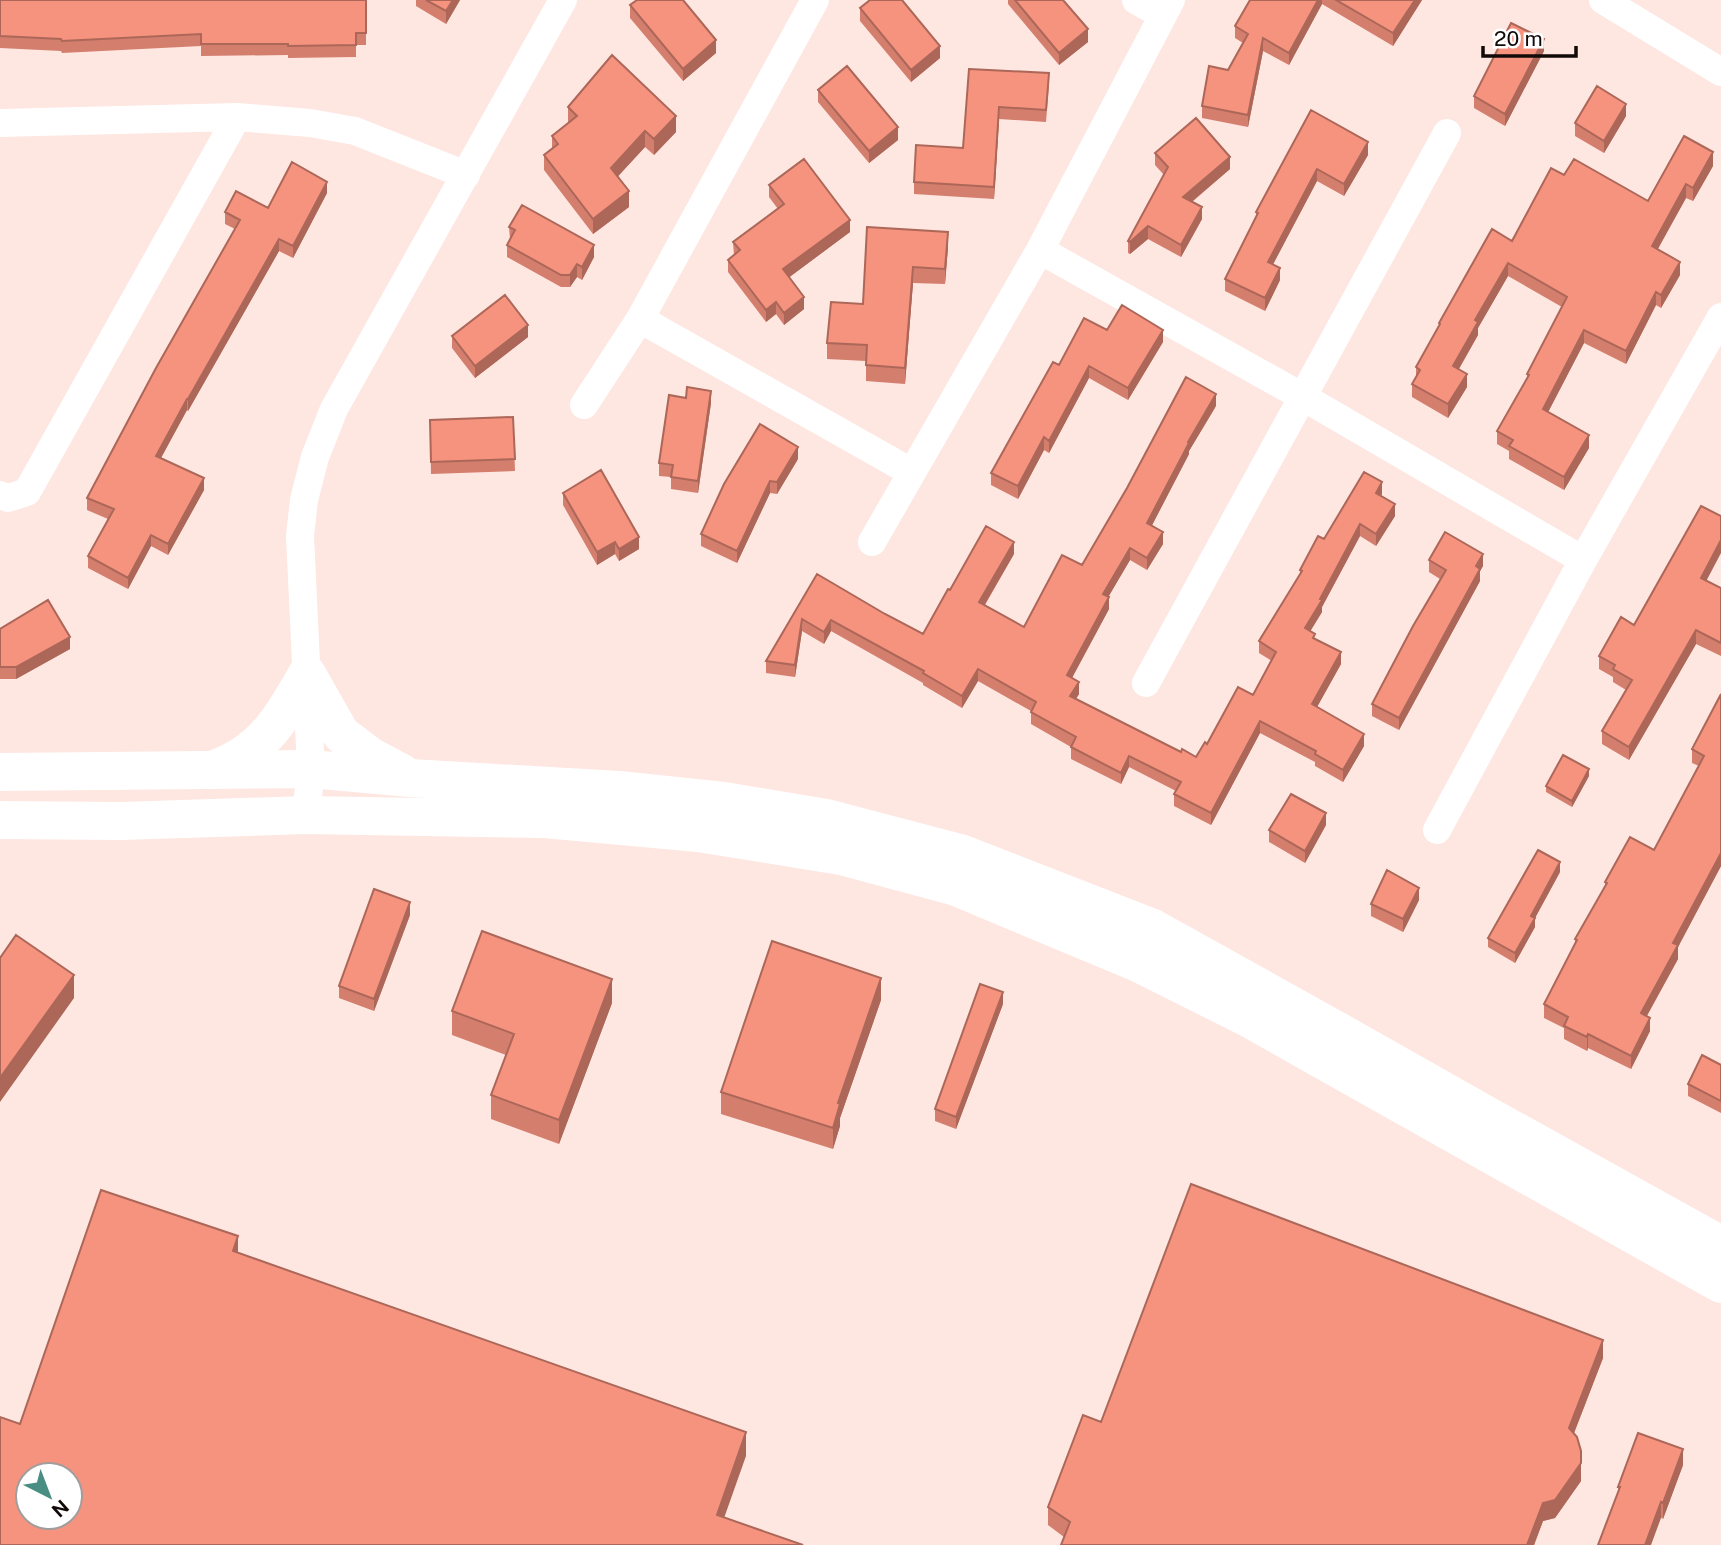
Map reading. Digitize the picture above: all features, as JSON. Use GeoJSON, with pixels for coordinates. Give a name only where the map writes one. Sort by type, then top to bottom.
{"type":"FeatureCollection","features":[{"type":"Feature","properties":{"kind":"main road"},"geometry":{"type":"LineString","coordinates":[[214,769],[232,762],[260,744],[275,726],[307,674],[341,734],[370,756],[410,778]]}},
{"type":"Feature","properties":{"kind":"main road"},"geometry":{"type":"LineString","coordinates":[[0,772],[311,768],[410,778],[619,790],[724,801],[826,818],[963,855],[1153,928],[1721,1245]]}},
{"type":"Feature","properties":{"kind":"main road"},"geometry":{"type":"LineString","coordinates":[[0,820],[121,821],[306,815],[545,819],[698,833],[841,856],[956,887],[1139,963],[1248,1018],[1721,1284]]}},
{"type":"Feature","properties":{"kind":"street"},"geometry":{"type":"LineString","coordinates":[[306,815],[311,768],[300,536],[304,500],[315,457],[334,409],[563,0]]}},
{"type":"Feature","properties":{"kind":"street"},"geometry":{"type":"LineString","coordinates":[[584,405],[640,318],[815,0]]}},
{"type":"Feature","properties":{"kind":"street"},"geometry":{"type":"LineString","coordinates":[[872,542],[1040,250],[1167,8],[1136,0]]}},
{"type":"Feature","properties":{"kind":"street"},"geometry":{"type":"LineString","coordinates":[[1603,0],[1721,72]]}},
{"type":"Feature","properties":{"kind":"street"},"geometry":{"type":"LineString","coordinates":[[0,123],[237,117],[310,123],[355,131],[466,175]]}},
{"type":"Feature","properties":{"kind":"street"},"geometry":{"type":"LineString","coordinates":[[0,495],[8,498],[27,492],[237,117]]}},
{"type":"Feature","properties":{"kind":"street"},"geometry":{"type":"LineString","coordinates":[[1146,683],[1447,133]]}},
{"type":"Feature","properties":{"kind":"street"},"geometry":{"type":"LineString","coordinates":[[1040,250],[1303,397],[1583,560]]}},
{"type":"Feature","properties":{"kind":"street"},"geometry":{"type":"LineString","coordinates":[[1437,830],[1583,560],[1721,317]]}},
{"type":"Feature","properties":{"kind":"street"},"geometry":{"type":"LineString","coordinates":[[640,318],[911,472]]}},
{"type":"Feature","properties":{"kind":"building"},"geometry":{"type":"Polygon","coordinates":[[[0,0],[366,0],[366,33],[356,33],[356,45],[288,46],[201,44],[201,34],[62,41],[0,36],[0,0]]]}},
{"type":"Feature","properties":{"kind":"building"},"geometry":{"type":"Polygon","coordinates":[[[426,0],[453,0],[446,11],[426,0]]]}},
{"type":"Feature","properties":{"kind":"building"},"geometry":{"type":"Polygon","coordinates":[[[637,0],[683,0],[716,40],[683,69],[630,5],[637,0]]]}},
{"type":"Feature","properties":{"kind":"building"},"geometry":{"type":"Polygon","coordinates":[[[870,0],[902,0],[940,46],[911,70],[860,8],[870,0]]]}},
{"type":"Feature","properties":{"kind":"building"},"geometry":{"type":"Polygon","coordinates":[[[1015,0],[1063,0],[1088,29],[1059,53],[1015,0]]]}},
{"type":"Feature","properties":{"kind":"building"},"geometry":{"type":"Polygon","coordinates":[[[1250,0],[1318,0],[1289,53],[1263,38],[1248,115],[1202,106],[1209,66],[1228,70],[1248,34],[1235,26],[1250,0]]]}},
{"type":"Feature","properties":{"kind":"building"},"geometry":{"type":"Polygon","coordinates":[[[1336,0],[1415,0],[1393,33],[1336,0]]]}},
{"type":"Feature","properties":{"kind":"building"},"geometry":{"type":"Polygon","coordinates":[[[1511,23],[1544,39],[1505,114],[1474,96],[1511,23]]]}},
{"type":"Feature","properties":{"kind":"building"},"geometry":{"type":"Polygon","coordinates":[[[612,55],[676,116],[654,139],[645,131],[611,168],[629,191],[593,219],[544,155],[558,144],[552,136],[577,116],[568,107],[612,55]]]}},
{"type":"Feature","properties":{"kind":"building"},"geometry":{"type":"Polygon","coordinates":[[[847,66],[898,127],[869,151],[818,90],[847,66]]]}},
{"type":"Feature","properties":{"kind":"building"},"geometry":{"type":"Polygon","coordinates":[[[969,69],[1049,73],[1046,110],[999,107],[994,187],[914,182],[916,145],[963,148],[969,69]]]}},
{"type":"Feature","properties":{"kind":"building"},"geometry":{"type":"Polygon","coordinates":[[[1597,86],[1626,104],[1604,141],[1575,123],[1597,86]]]}},
{"type":"Feature","properties":{"kind":"building"},"geometry":{"type":"Polygon","coordinates":[[[1311,110],[1368,142],[1344,184],[1317,169],[1268,262],[1280,268],[1265,298],[1225,279],[1258,213],[1256,212],[1311,110]]]}},
{"type":"Feature","properties":{"kind":"building"},"geometry":{"type":"Polygon","coordinates":[[[1196,118],[1230,157],[1183,197],[1202,207],[1181,245],[1148,226],[1128,241],[1168,167],[1155,153],[1196,118]]]}},
{"type":"Feature","properties":{"kind":"building"},"geometry":{"type":"Polygon","coordinates":[[[1684,136],[1713,152],[1693,188],[1686,184],[1652,246],[1680,262],[1661,295],[1656,292],[1626,351],[1584,330],[1543,409],[1589,435],[1564,477],[1509,446],[1513,440],[1497,431],[1529,375],[1527,374],[1567,297],[1508,263],[1475,320],[1478,322],[1453,366],[1467,374],[1448,404],[1412,384],[1420,370],[1416,367],[1492,229],[1512,241],[1551,168],[1564,175],[1574,159],[1648,201],[1684,136]]]}},
{"type":"Feature","properties":{"kind":"building"},"geometry":{"type":"Polygon","coordinates":[[[804,159],[850,220],[783,269],[804,297],[784,313],[776,302],[766,310],[728,260],[740,250],[733,242],[784,204],[769,185],[804,159]]]}},
{"type":"Feature","properties":{"kind":"building"},"geometry":{"type":"Polygon","coordinates":[[[292,162],[327,182],[293,246],[279,239],[156,456],[204,478],[168,544],[151,535],[128,578],[88,556],[114,509],[87,498],[156,368],[240,220],[225,212],[236,191],[268,208],[292,162]]]}},
{"type":"Feature","properties":{"kind":"building"},"geometry":{"type":"Polygon","coordinates":[[[522,205],[594,245],[582,267],[577,264],[570,275],[561,275],[507,245],[515,230],[509,227],[522,205]]]}},
{"type":"Feature","properties":{"kind":"building"},"geometry":{"type":"Polygon","coordinates":[[[867,227],[948,232],[945,269],[913,267],[905,368],[866,365],[867,345],[827,343],[831,302],[863,304],[867,227]]]}},
{"type":"Feature","properties":{"kind":"building"},"geometry":{"type":"Polygon","coordinates":[[[505,295],[528,325],[475,366],[452,336],[505,295]]]}},
{"type":"Feature","properties":{"kind":"building"},"geometry":{"type":"Polygon","coordinates":[[[1122,305],[1163,330],[1128,388],[1089,366],[1049,441],[1044,437],[1018,486],[991,473],[1053,362],[1059,365],[1084,318],[1107,330],[1122,305]]]}},
{"type":"Feature","properties":{"kind":"building"},"geometry":{"type":"Polygon","coordinates":[[[1186,377],[1216,394],[1147,523],[1163,532],[1147,558],[1130,548],[1103,594],[1109,597],[1067,675],[1079,682],[1070,696],[1196,757],[1205,742],[1207,744],[1238,687],[1253,695],[1276,652],[1259,641],[1302,571],[1300,570],[1318,536],[1324,539],[1364,472],[1382,482],[1376,493],[1395,504],[1376,534],[1360,524],[1305,628],[1315,634],[1313,638],[1341,652],[1312,704],[1364,734],[1343,770],[1315,754],[1316,751],[1260,721],[1211,813],[1174,794],[1181,782],[1129,756],[1121,773],[1071,747],[1076,737],[1031,712],[1036,702],[978,669],[962,696],[923,673],[924,671],[831,620],[824,632],[802,619],[795,665],[766,661],[817,574],[923,634],[986,526],[1014,542],[979,602],[1024,627],[1062,555],[1082,565],[1127,488],[1186,377]]]}},
{"type":"Feature","properties":{"kind":"building"},"geometry":{"type":"Polygon","coordinates":[[[687,387],[711,391],[698,481],[671,477],[673,465],[659,463],[669,395],[686,398],[687,387]]]}},
{"type":"Feature","properties":{"kind":"building"},"geometry":{"type":"Polygon","coordinates":[[[513,417],[515,459],[431,462],[430,420],[513,417]]]}},
{"type":"Feature","properties":{"kind":"building"},"geometry":{"type":"Polygon","coordinates":[[[760,424],[798,447],[777,482],[770,481],[737,551],[701,534],[724,484],[760,424]]]}},
{"type":"Feature","properties":{"kind":"building"},"geometry":{"type":"Polygon","coordinates":[[[601,470],[639,537],[619,549],[615,542],[597,552],[563,493],[601,470]]]}},
{"type":"Feature","properties":{"kind":"building"},"geometry":{"type":"Polygon","coordinates":[[[1701,506],[1721,516],[1721,540],[1701,578],[1721,588],[1721,643],[1696,630],[1629,747],[1602,731],[1632,680],[1613,669],[1615,665],[1599,656],[1621,617],[1634,625],[1701,506]]]}},
{"type":"Feature","properties":{"kind":"building"},"geometry":{"type":"Polygon","coordinates":[[[1445,532],[1483,554],[1476,566],[1480,569],[1399,718],[1372,704],[1446,570],[1429,560],[1445,532]]]}},
{"type":"Feature","properties":{"kind":"building"},"geometry":{"type":"Polygon","coordinates":[[[48,600],[70,637],[16,667],[0,667],[0,629],[48,600]]]}},
{"type":"Feature","properties":{"kind":"building"},"geometry":{"type":"Polygon","coordinates":[[[1721,694],[1721,853],[1673,943],[1678,945],[1641,1013],[1650,1018],[1631,1056],[1588,1034],[1587,1037],[1564,1026],[1568,1017],[1544,1004],[1577,940],[1575,939],[1630,837],[1654,850],[1704,756],[1692,749],[1721,694]]]}},
{"type":"Feature","properties":{"kind":"building"},"geometry":{"type":"Polygon","coordinates":[[[1563,755],[1589,769],[1572,801],[1546,786],[1563,755]]]}},
{"type":"Feature","properties":{"kind":"building"},"geometry":{"type":"Polygon","coordinates":[[[1291,794],[1326,813],[1305,851],[1269,830],[1291,794]]]}},
{"type":"Feature","properties":{"kind":"building"},"geometry":{"type":"Polygon","coordinates":[[[1538,850],[1560,862],[1531,916],[1535,918],[1515,953],[1488,938],[1538,850]]]}},
{"type":"Feature","properties":{"kind":"building"},"geometry":{"type":"Polygon","coordinates":[[[1387,870],[1419,888],[1403,919],[1371,904],[1387,870]]]}},
{"type":"Feature","properties":{"kind":"building"},"geometry":{"type":"Polygon","coordinates":[[[374,889],[410,902],[374,999],[339,986],[374,889]]]}},
{"type":"Feature","properties":{"kind":"building"},"geometry":{"type":"Polygon","coordinates":[[[482,931],[612,979],[559,1120],[491,1095],[514,1034],[452,1011],[482,931]]]}},
{"type":"Feature","properties":{"kind":"building"},"geometry":{"type":"Polygon","coordinates":[[[16,935],[74,975],[0,1078],[0,958],[16,935]]]}},
{"type":"Feature","properties":{"kind":"building"},"geometry":{"type":"Polygon","coordinates":[[[772,941],[881,978],[838,1103],[840,1104],[833,1128],[721,1092],[772,941]]]}},
{"type":"Feature","properties":{"kind":"building"},"geometry":{"type":"Polygon","coordinates":[[[980,984],[1003,992],[956,1117],[935,1109],[980,984]]]}},
{"type":"Feature","properties":{"kind":"building"},"geometry":{"type":"Polygon","coordinates":[[[1702,1055],[1721,1065],[1721,1101],[1688,1084],[1702,1055]]]}},
{"type":"Feature","properties":{"kind":"building"},"geometry":{"type":"Polygon","coordinates":[[[1191,1184],[1603,1340],[1569,1428],[1577,1437],[1581,1463],[1555,1500],[1543,1503],[1527,1545],[1061,1545],[1070,1522],[1048,1507],[1083,1415],[1101,1422],[1191,1184]]]}},
{"type":"Feature","properties":{"kind":"building"},"geometry":{"type":"Polygon","coordinates":[[[101,1190],[238,1236],[233,1251],[746,1432],[717,1515],[803,1545],[0,1545],[0,1417],[20,1424],[101,1190]]]}},
{"type":"Feature","properties":{"kind":"building"},"geometry":{"type":"Polygon","coordinates":[[[1638,1433],[1683,1449],[1645,1545],[1598,1545],[1620,1487],[1638,1433]]]}}]}
